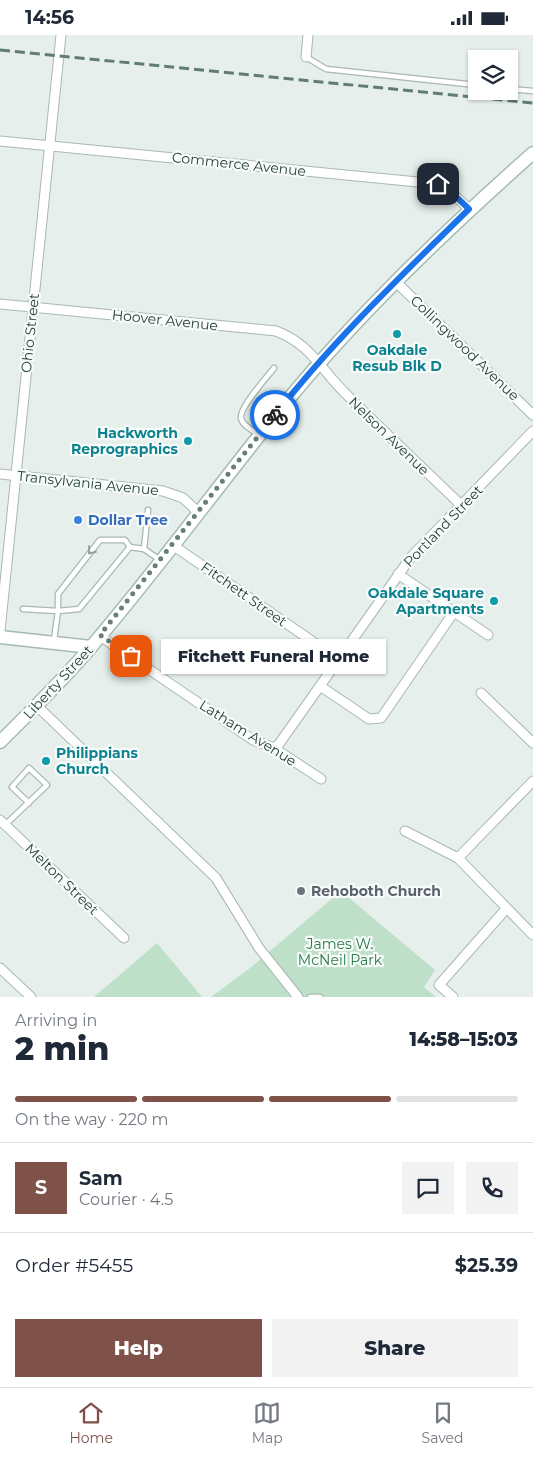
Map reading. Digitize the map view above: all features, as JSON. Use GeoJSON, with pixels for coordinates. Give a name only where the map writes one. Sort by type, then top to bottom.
{"type":"FeatureCollection","features":[{"type":"Feature","properties":{"kind":"main road","name":"Liberty Street"},"geometry":{"type":"LineString","coordinates":[[0,742],[37,706],[91,647],[174,546],[260,435],[321,362],[396,282],[469,209],[533,153]]}},
{"type":"Feature","properties":{"kind":"main road"},"geometry":{"type":"LineString","coordinates":[[0,637],[91,647]]}},
{"type":"Feature","properties":{"kind":"street","name":"Ohio Street"},"geometry":{"type":"LineString","coordinates":[[0,631],[61,35]]}},
{"type":"Feature","properties":{"kind":"street"},"geometry":{"type":"LineString","coordinates":[[306,57],[308,35]]}},
{"type":"Feature","properties":{"kind":"street","name":"Commerce Avenue"},"geometry":{"type":"LineString","coordinates":[[0,141],[438,184],[451,192],[469,209]]}},
{"type":"Feature","properties":{"kind":"street","name":"Collingwood Avenue"},"geometry":{"type":"LineString","coordinates":[[396,282],[533,415]]}},
{"type":"Feature","properties":{"kind":"street","name":"Hoover Avenue"},"geometry":{"type":"LineString","coordinates":[[0,304],[276,331],[292,337],[321,362]]}},
{"type":"Feature","properties":{"kind":"street","name":"Nelson Avenue"},"geometry":{"type":"LineString","coordinates":[[321,362],[324,369],[345,394],[462,506]]}},
{"type":"Feature","properties":{"kind":"street","name":"Portland Street"},"geometry":{"type":"LineString","coordinates":[[274,748],[279,744],[411,557],[533,431]]}},
{"type":"Feature","properties":{"kind":"street","name":"Transylvania Avenue"},"geometry":{"type":"LineString","coordinates":[[0,474],[168,492],[191,503],[199,513]]}},
{"type":"Feature","properties":{"kind":"street","name":"Fitchett Street"},"geometry":{"type":"LineString","coordinates":[[174,546],[338,659]]}},
{"type":"Feature","properties":{"kind":"street"},"geometry":{"type":"LineString","coordinates":[[398,574],[488,635]]}},
{"type":"Feature","properties":{"kind":"street"},"geometry":{"type":"LineString","coordinates":[[320,686],[369,719],[381,719],[454,612]]}},
{"type":"Feature","properties":{"kind":"street","name":"Latham Avenue"},"geometry":{"type":"LineString","coordinates":[[100,635],[254,740],[274,748],[321,779]]}},
{"type":"Feature","properties":{"kind":"street"},"geometry":{"type":"LineString","coordinates":[[481,693],[533,743]]}},
{"type":"Feature","properties":{"kind":"street"},"geometry":{"type":"LineString","coordinates":[[37,706],[216,878],[259,948],[298,997]]}},
{"type":"Feature","properties":{"kind":"street"},"geometry":{"type":"LineString","coordinates":[[458,859],[533,781]]}},
{"type":"Feature","properties":{"kind":"street","name":"Melton Street"},"geometry":{"type":"LineString","coordinates":[[3,822],[124,938]]}},
{"type":"Feature","properties":{"kind":"street"},"geometry":{"type":"LineString","coordinates":[[405,831],[458,859],[533,935]]}},
{"type":"Feature","properties":{"kind":"street"},"geometry":{"type":"LineString","coordinates":[[453,997],[439,985],[506,909]]}},
{"type":"Feature","properties":{"kind":"street"},"geometry":{"type":"LineString","coordinates":[[0,968],[31,997]]}},
{"type":"Feature","properties":{"kind":"lane"},"geometry":{"type":"LineString","coordinates":[[306,57],[326,69],[468,84]]}},
{"type":"Feature","properties":{"kind":"lane"},"geometry":{"type":"LineString","coordinates":[[518,90],[533,91]]}},
{"type":"Feature","properties":{"kind":"lane"},"geometry":{"type":"LineString","coordinates":[[260,435],[244,424],[241,419],[241,410],[274,368]]}},
{"type":"Feature","properties":{"kind":"lane"},"geometry":{"type":"LineString","coordinates":[[144,549],[148,510]]}},
{"type":"Feature","properties":{"kind":"lane"},"geometry":{"type":"LineString","coordinates":[[53,643],[58,611],[58,594],[100,540],[124,540],[130,547],[144,549],[161,561]]}},
{"type":"Feature","properties":{"kind":"lane"},"geometry":{"type":"LineString","coordinates":[[23,609],[58,611],[79,609],[130,547]]}},
{"type":"Feature","properties":{"kind":"lane"},"geometry":{"type":"LineString","coordinates":[[3,822],[29,803],[47,785],[29,767],[12,787],[29,803]]}},
{"type":"Feature","properties":{"kind":"lane"},"geometry":{"type":"LineString","coordinates":[[310,997],[320,997]]}},
{"type":"Feature","properties":{"kind":"green space","name":"James W. McNeil Park"},"geometry":{"type":"Polygon","coordinates":[[[341,891],[435,970],[424,987],[436,997],[211,997],[250,968],[341,891]]]}},
{"type":"Feature","properties":{"kind":"green space"},"geometry":{"type":"Polygon","coordinates":[[[157,943],[202,997],[94,997],[157,943]]]}},
{"type":"Feature","properties":{"kind":"railway"},"geometry":{"type":"LineString","coordinates":[[0,50],[533,103]]}},
{"type":"Feature","properties":{"kind":"way so far"},"geometry":{"type":"LineString","coordinates":[[131,656],[100,635],[174,546],[275,415]]}},
{"type":"Feature","properties":{"kind":"place","name":"Oakdale Resub Blk D"},"geometry":{"type":"Point","coordinates":[397,334]}},
{"type":"Feature","properties":{"kind":"place","name":"Hackworth Reprographics"},"geometry":{"type":"Point","coordinates":[188,441]}},
{"type":"Feature","properties":{"kind":"place","name":"Dollar Tree"},"geometry":{"type":"Point","coordinates":[78,520]}},
{"type":"Feature","properties":{"kind":"place","name":"Oakdale Square Apartments"},"geometry":{"type":"Point","coordinates":[494,601]}},
{"type":"Feature","properties":{"kind":"place","name":"Fitchett Funeral Home"},"geometry":{"type":"Point","coordinates":[131,656]}},
{"type":"Feature","properties":{"kind":"place","name":"Philippians Church"},"geometry":{"type":"Point","coordinates":[46,761]}},
{"type":"Feature","properties":{"kind":"place","name":"Rehoboth Church"},"geometry":{"type":"Point","coordinates":[301,891]}},
{"type":"Feature","properties":{"kind":"route"},"geometry":{"type":"LineString","coordinates":[[275,415],[321,362],[396,282],[469,209],[445,187],[438,184]]}}]}
